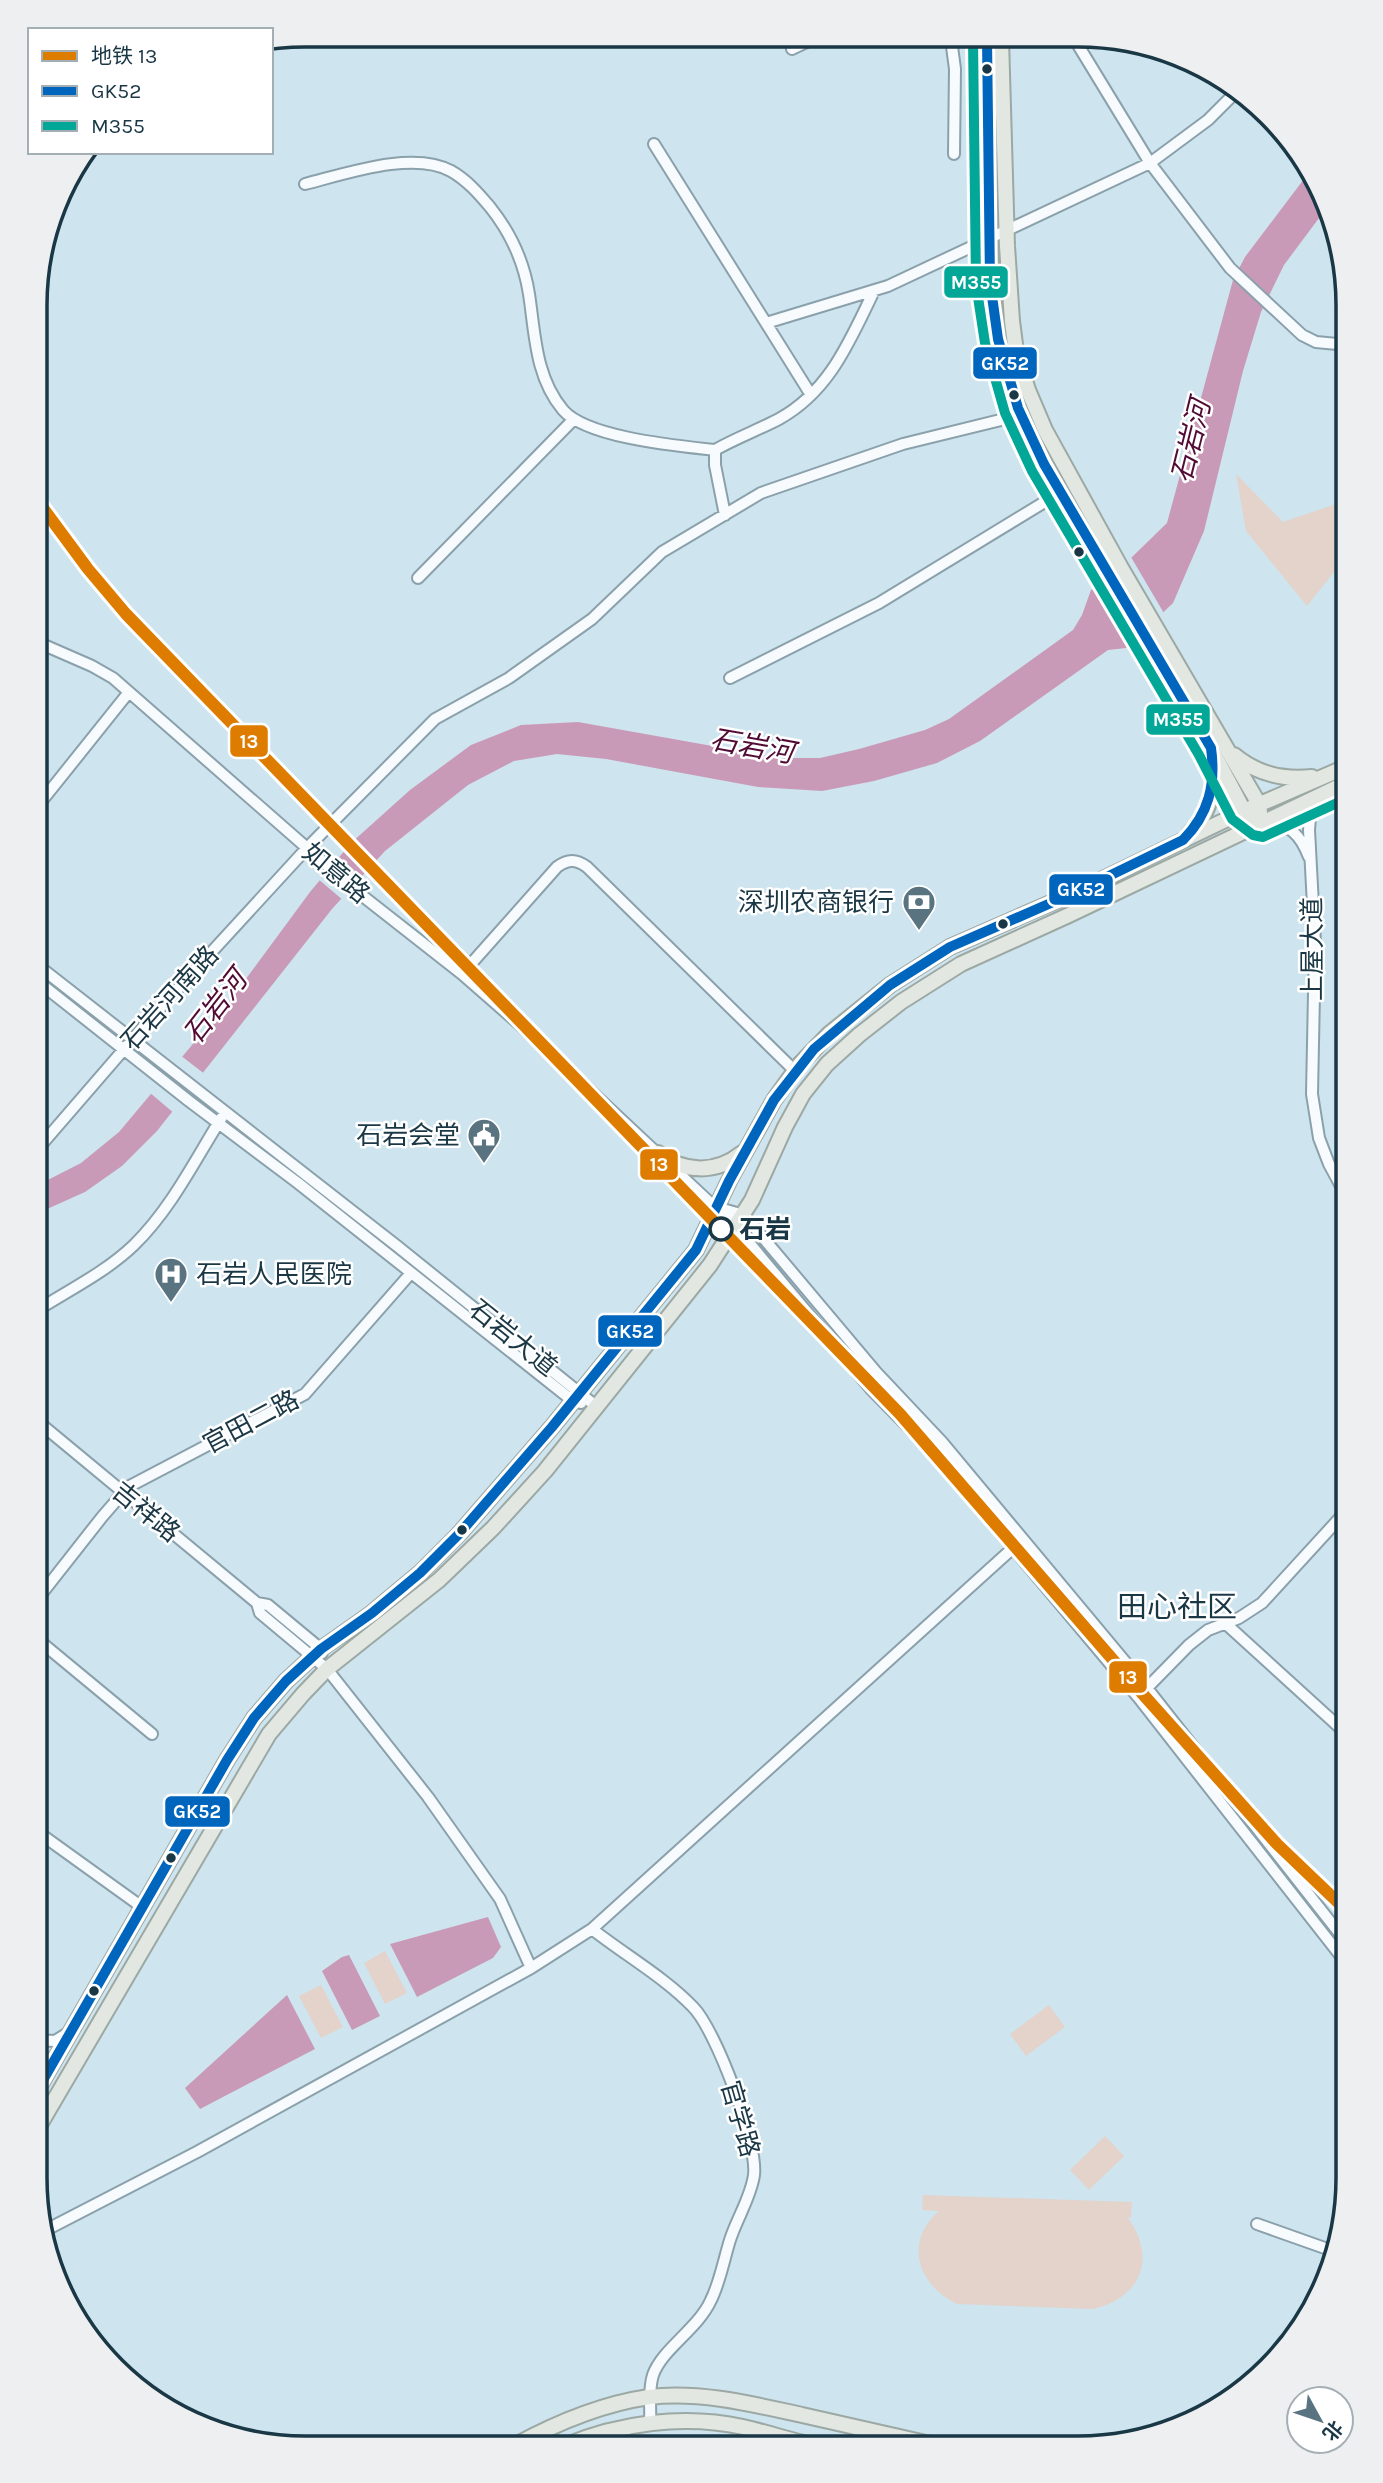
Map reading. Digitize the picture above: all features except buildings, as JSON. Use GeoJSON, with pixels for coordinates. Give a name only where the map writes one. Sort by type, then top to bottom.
{"type":"FeatureCollection","features":[{"type":"Feature","properties":{"kind":"main road"},"geometry":{"type":"LineString","coordinates":[[987,47],[990,282],[998,339],[1021,415],[1044,464],[1115,570]]}},
{"type":"Feature","properties":{"kind":"main road"},"geometry":{"type":"LineString","coordinates":[[1001,47],[1006,229],[1013,336],[1028,390],[1045,430],[1115,570],[1158,644],[1244,811],[1260,823]]}},
{"type":"Feature","properties":{"kind":"main road"},"geometry":{"type":"LineString","coordinates":[[1158,644],[1228,750],[1259,804],[1260,823]]}},
{"type":"Feature","properties":{"kind":"main road"},"geometry":{"type":"LineString","coordinates":[[1183,840],[1199,823],[1210,799],[1214,775],[1211,748]]}},
{"type":"Feature","properties":{"kind":"main road"},"geometry":{"type":"LineString","coordinates":[[1228,750],[1257,771],[1279,777],[1331,774]]}},
{"type":"Feature","properties":{"kind":"main road"},"geometry":{"type":"LineString","coordinates":[[47,2072],[240,1738],[269,1699],[316,1653],[400,1591],[440,1554],[577,1397],[696,1250],[774,1100],[822,1041],[865,1004],[950,947],[1076,892],[1259,804],[1336,772]]}},
{"type":"Feature","properties":{"kind":"main road"},"geometry":{"type":"LineString","coordinates":[[47,2112],[257,1752],[282,1717],[327,1669],[411,1605],[465,1555],[519,1500],[597,1407],[710,1265],[740,1221],[803,1094],[827,1064],[885,1014],[961,964],[1336,788]]}},
{"type":"Feature","properties":{"kind":"main road"},"geometry":{"type":"LineString","coordinates":[[658,1153],[683,1167],[703,1169],[732,1160],[748,1147]]}},
{"type":"Feature","properties":{"kind":"main road"},"geometry":{"type":"LineString","coordinates":[[534,2436],[567,2420],[602,2408],[651,2397],[712,2398],[740,2402],[894,2436]]}},
{"type":"Feature","properties":{"kind":"main road"},"geometry":{"type":"LineString","coordinates":[[593,2436],[650,2423],[686,2421],[745,2428],[771,2436]]}},
{"type":"Feature","properties":{"kind":"street"},"geometry":{"type":"LineString","coordinates":[[792,49],[796,47]]}},
{"type":"Feature","properties":{"kind":"street"},"geometry":{"type":"LineString","coordinates":[[952,47],[955,69],[954,154]]}},
{"type":"Feature","properties":{"kind":"street"},"geometry":{"type":"LineString","coordinates":[[1079,47],[1150,163],[1230,268],[1302,335],[1316,342],[1336,344]]}},
{"type":"Feature","properties":{"kind":"street"},"geometry":{"type":"LineString","coordinates":[[766,324],[874,290],[1150,163],[1208,120],[1230,98]]}},
{"type":"Feature","properties":{"kind":"street"},"geometry":{"type":"LineString","coordinates":[[654,144],[811,395]]}},
{"type":"Feature","properties":{"kind":"street"},"geometry":{"type":"LineString","coordinates":[[305,184],[406,163],[429,164],[450,171],[475,190],[501,221],[516,248],[528,286],[538,360],[547,383],[563,410],[574,419],[614,434],[652,443],[715,450],[780,418],[827,380],[844,352],[874,290]]}},
{"type":"Feature","properties":{"kind":"street","name":"石岩河南路"},"geometry":{"type":"LineString","coordinates":[[47,1138],[132,1039],[307,848],[435,719],[509,678],[592,620],[662,552],[761,493],[902,444],[1021,415]]}},
{"type":"Feature","properties":{"kind":"street"},"geometry":{"type":"LineString","coordinates":[[418,578],[574,419]]}},
{"type":"Feature","properties":{"kind":"street"},"geometry":{"type":"LineString","coordinates":[[715,450],[724,515]]}},
{"type":"Feature","properties":{"kind":"street"},"geometry":{"type":"LineString","coordinates":[[730,678],[879,603],[1061,492]]}},
{"type":"Feature","properties":{"kind":"street","name":"如意路"},"geometry":{"type":"LineString","coordinates":[[47,646],[103,671],[129,692],[323,863],[462,974],[716,1207],[740,1221]]}},
{"type":"Feature","properties":{"kind":"street"},"geometry":{"type":"LineString","coordinates":[[47,794],[129,692]]}},
{"type":"Feature","properties":{"kind":"street","name":"上屋大道"},"geometry":{"type":"LineString","coordinates":[[1316,797],[1311,806],[1310,859],[1315,943],[1311,1073],[1314,1118],[1319,1138],[1336,1177]]}},
{"type":"Feature","properties":{"kind":"street","name":"上屋大道"},"geometry":{"type":"LineString","coordinates":[[1260,823],[1279,824],[1295,832],[1310,859]]}},
{"type":"Feature","properties":{"kind":"street"},"geometry":{"type":"LineString","coordinates":[[462,974],[557,867],[569,860],[575,861],[587,867],[795,1071]]}},
{"type":"Feature","properties":{"kind":"street","name":"石岩大道"},"geometry":{"type":"LineString","coordinates":[[47,973],[457,1293],[577,1397]]}},
{"type":"Feature","properties":{"kind":"street","name":"石岩大道"},"geometry":{"type":"LineString","coordinates":[[47,989],[411,1273],[577,1397],[597,1407]]}},
{"type":"Feature","properties":{"kind":"street"},"geometry":{"type":"LineString","coordinates":[[47,1304],[104,1269],[146,1233],[168,1204],[226,1112]]}},
{"type":"Feature","properties":{"kind":"street"},"geometry":{"type":"LineString","coordinates":[[740,1221],[871,1389],[932,1451],[1138,1697],[1336,1949]]}},
{"type":"Feature","properties":{"kind":"street"},"geometry":{"type":"LineString","coordinates":[[740,1221],[942,1442],[1147,1688],[1336,1928]]}},
{"type":"Feature","properties":{"kind":"street","name":"官田二路"},"geometry":{"type":"LineString","coordinates":[[47,1587],[123,1492],[136,1482],[305,1394],[411,1273]]}},
{"type":"Feature","properties":{"kind":"street","name":"吉祥路"},"geometry":{"type":"LineString","coordinates":[[47,1429],[257,1603],[268,1605],[316,1653]]}},
{"type":"Feature","properties":{"kind":"street"},"geometry":{"type":"LineString","coordinates":[[1138,1697],[1189,1644],[1208,1630],[1239,1618],[1262,1603],[1336,1522]]}},
{"type":"Feature","properties":{"kind":"street"},"geometry":{"type":"LineString","coordinates":[[52,2227],[197,2152],[531,1968],[592,1929],[1013,1548]]}},
{"type":"Feature","properties":{"kind":"street"},"geometry":{"type":"LineString","coordinates":[[1225,1623],[1336,1724]]}},
{"type":"Feature","properties":{"kind":"street"},"geometry":{"type":"LineString","coordinates":[[47,1647],[152,1734]]}},
{"type":"Feature","properties":{"kind":"street"},"geometry":{"type":"LineString","coordinates":[[316,1653],[428,1797],[500,1899],[531,1968]]}},
{"type":"Feature","properties":{"kind":"street"},"geometry":{"type":"LineString","coordinates":[[47,1839],[142,1907]]}},
{"type":"Feature","properties":{"kind":"street","name":"官学路"},"geometry":{"type":"LineString","coordinates":[[592,1929],[680,1995],[703,2018],[730,2080],[753,2156],[752,2183],[731,2237],[712,2300],[691,2330],[656,2368],[653,2376],[650,2423]]}},
{"type":"Feature","properties":{"kind":"street"},"geometry":{"type":"LineString","coordinates":[[47,2041],[55,2041],[72,2029]]}},
{"type":"Feature","properties":{"kind":"street"},"geometry":{"type":"LineString","coordinates":[[1257,2224],[1326,2248]]}},
{"type":"Feature","properties":{"kind":"shaded area"},"geometry":{"type":"Polygon","coordinates":[[[1236,474],[1283,522],[1336,504],[1336,575],[1334,572],[1307,606],[1246,531],[1236,474]]]}},
{"type":"Feature","properties":{"kind":"shaded area"},"geometry":{"type":"Polygon","coordinates":[[[385,1951],[407,1993],[385,2004],[364,1963],[385,1951]]]}},
{"type":"Feature","properties":{"kind":"shaded area"},"geometry":{"type":"Polygon","coordinates":[[[321,1985],[343,2027],[321,2038],[299,1996],[321,1985]]]}},
{"type":"Feature","properties":{"kind":"shaded area"},"geometry":{"type":"Polygon","coordinates":[[[1049,2005],[1065,2027],[1026,2056],[1010,2034],[1049,2005]]]}},
{"type":"Feature","properties":{"kind":"shaded area"},"geometry":{"type":"Polygon","coordinates":[[[1105,2136],[1124,2156],[1089,2190],[1070,2170],[1105,2136]]]}},
{"type":"Feature","properties":{"kind":"shaded area"},"geometry":{"type":"Polygon","coordinates":[[[923,2195],[1132,2202],[1131,2217],[1128,2218],[1142,2248],[1139,2274],[1133,2286],[1123,2296],[1093,2309],[957,2304],[933,2286],[920,2262],[921,2236],[939,2211],[922,2210],[923,2195]]]}},
{"type":"Feature","properties":{"kind":"water","name":"石岩河"},"geometry":{"type":"Polygon","coordinates":[[[1303,180],[1320,217],[1284,265],[1261,312],[1243,371],[1204,531],[1173,603],[1126,648],[1108,650],[980,741],[937,763],[874,781],[822,791],[758,787],[606,759],[557,754],[514,761],[468,785],[385,851],[332,909],[157,1131],[122,1166],[85,1192],[47,1209],[47,1180],[81,1163],[119,1132],[234,995],[310,892],[351,843],[410,790],[471,745],[521,725],[578,722],[779,758],[820,758],[925,730],[949,719],[1073,630],[1091,590],[1132,557],[1167,523],[1233,280],[1245,257],[1303,180]]]}},
{"type":"Feature","properties":{"kind":"water"},"geometry":{"type":"Polygon","coordinates":[[[488,1917],[501,1947],[493,1958],[417,1997],[390,1944],[488,1917]]]}},
{"type":"Feature","properties":{"kind":"water"},"geometry":{"type":"Polygon","coordinates":[[[349,1955],[380,2016],[352,2030],[322,1971],[349,1955]]]}},
{"type":"Feature","properties":{"kind":"water"},"geometry":{"type":"Polygon","coordinates":[[[287,1995],[315,2049],[200,2109],[185,2088],[287,1995]]]}},
{"type":"Feature","properties":{"kind":"pier"},"geometry":{"type":"Polygon","coordinates":[[[1131,557],[1165,615],[1136,644],[1099,582],[1131,557]]]}},
{"type":"Feature","properties":{"kind":"pier"},"geometry":{"type":"Polygon","coordinates":[[[337,855],[364,879],[344,901],[317,878],[337,855]]]}},
{"type":"Feature","properties":{"kind":"pier"},"geometry":{"type":"Polygon","coordinates":[[[180,1055],[206,1075],[175,1114],[149,1092],[180,1055]]]}},
{"type":"Feature","properties":{"kind":"metro line","name":"13"},"geometry":{"type":"LineString","coordinates":[[47,514],[126,614],[900,1414],[1140,1691],[1277,1844],[1336,1900]]}},
{"type":"Feature","properties":{"kind":"transit line","name":"M355"},"geometry":{"type":"LineString","coordinates":[[973,47],[976,284],[985,343],[1005,413],[1032,471],[1199,755],[1232,819],[1253,835],[1263,837],[1336,804]]}},
{"type":"Feature","properties":{"kind":"transit line","name":"GK52"},"geometry":{"type":"LineString","coordinates":[[47,2073],[227,1760],[254,1718],[286,1681],[321,1649],[372,1613],[420,1573],[459,1534],[552,1427],[696,1250],[729,1181],[774,1100],[814,1049],[890,985],[950,947],[1076,892],[1183,840],[1205,809],[1211,786],[1211,748],[1044,464],[1018,408],[998,339],[990,282],[987,47]]}},
{"type":"Feature","properties":{"kind":"place","name":"深圳农商银行"},"geometry":{"type":"Point","coordinates":[919,932]}},
{"type":"Feature","properties":{"kind":"place","name":"石岩会堂"},"geometry":{"type":"Point","coordinates":[484,1165]}},
{"type":"Feature","properties":{"kind":"place","name":"石岩"},"geometry":{"type":"Point","coordinates":[721,1229]}},
{"type":"Feature","properties":{"kind":"place","name":"石岩人民医院"},"geometry":{"type":"Point","coordinates":[171,1304]}},
{"type":"Feature","properties":{"kind":"district","name":"田心社区"},"geometry":{"type":"Point","coordinates":[1177,1607]}}]}
